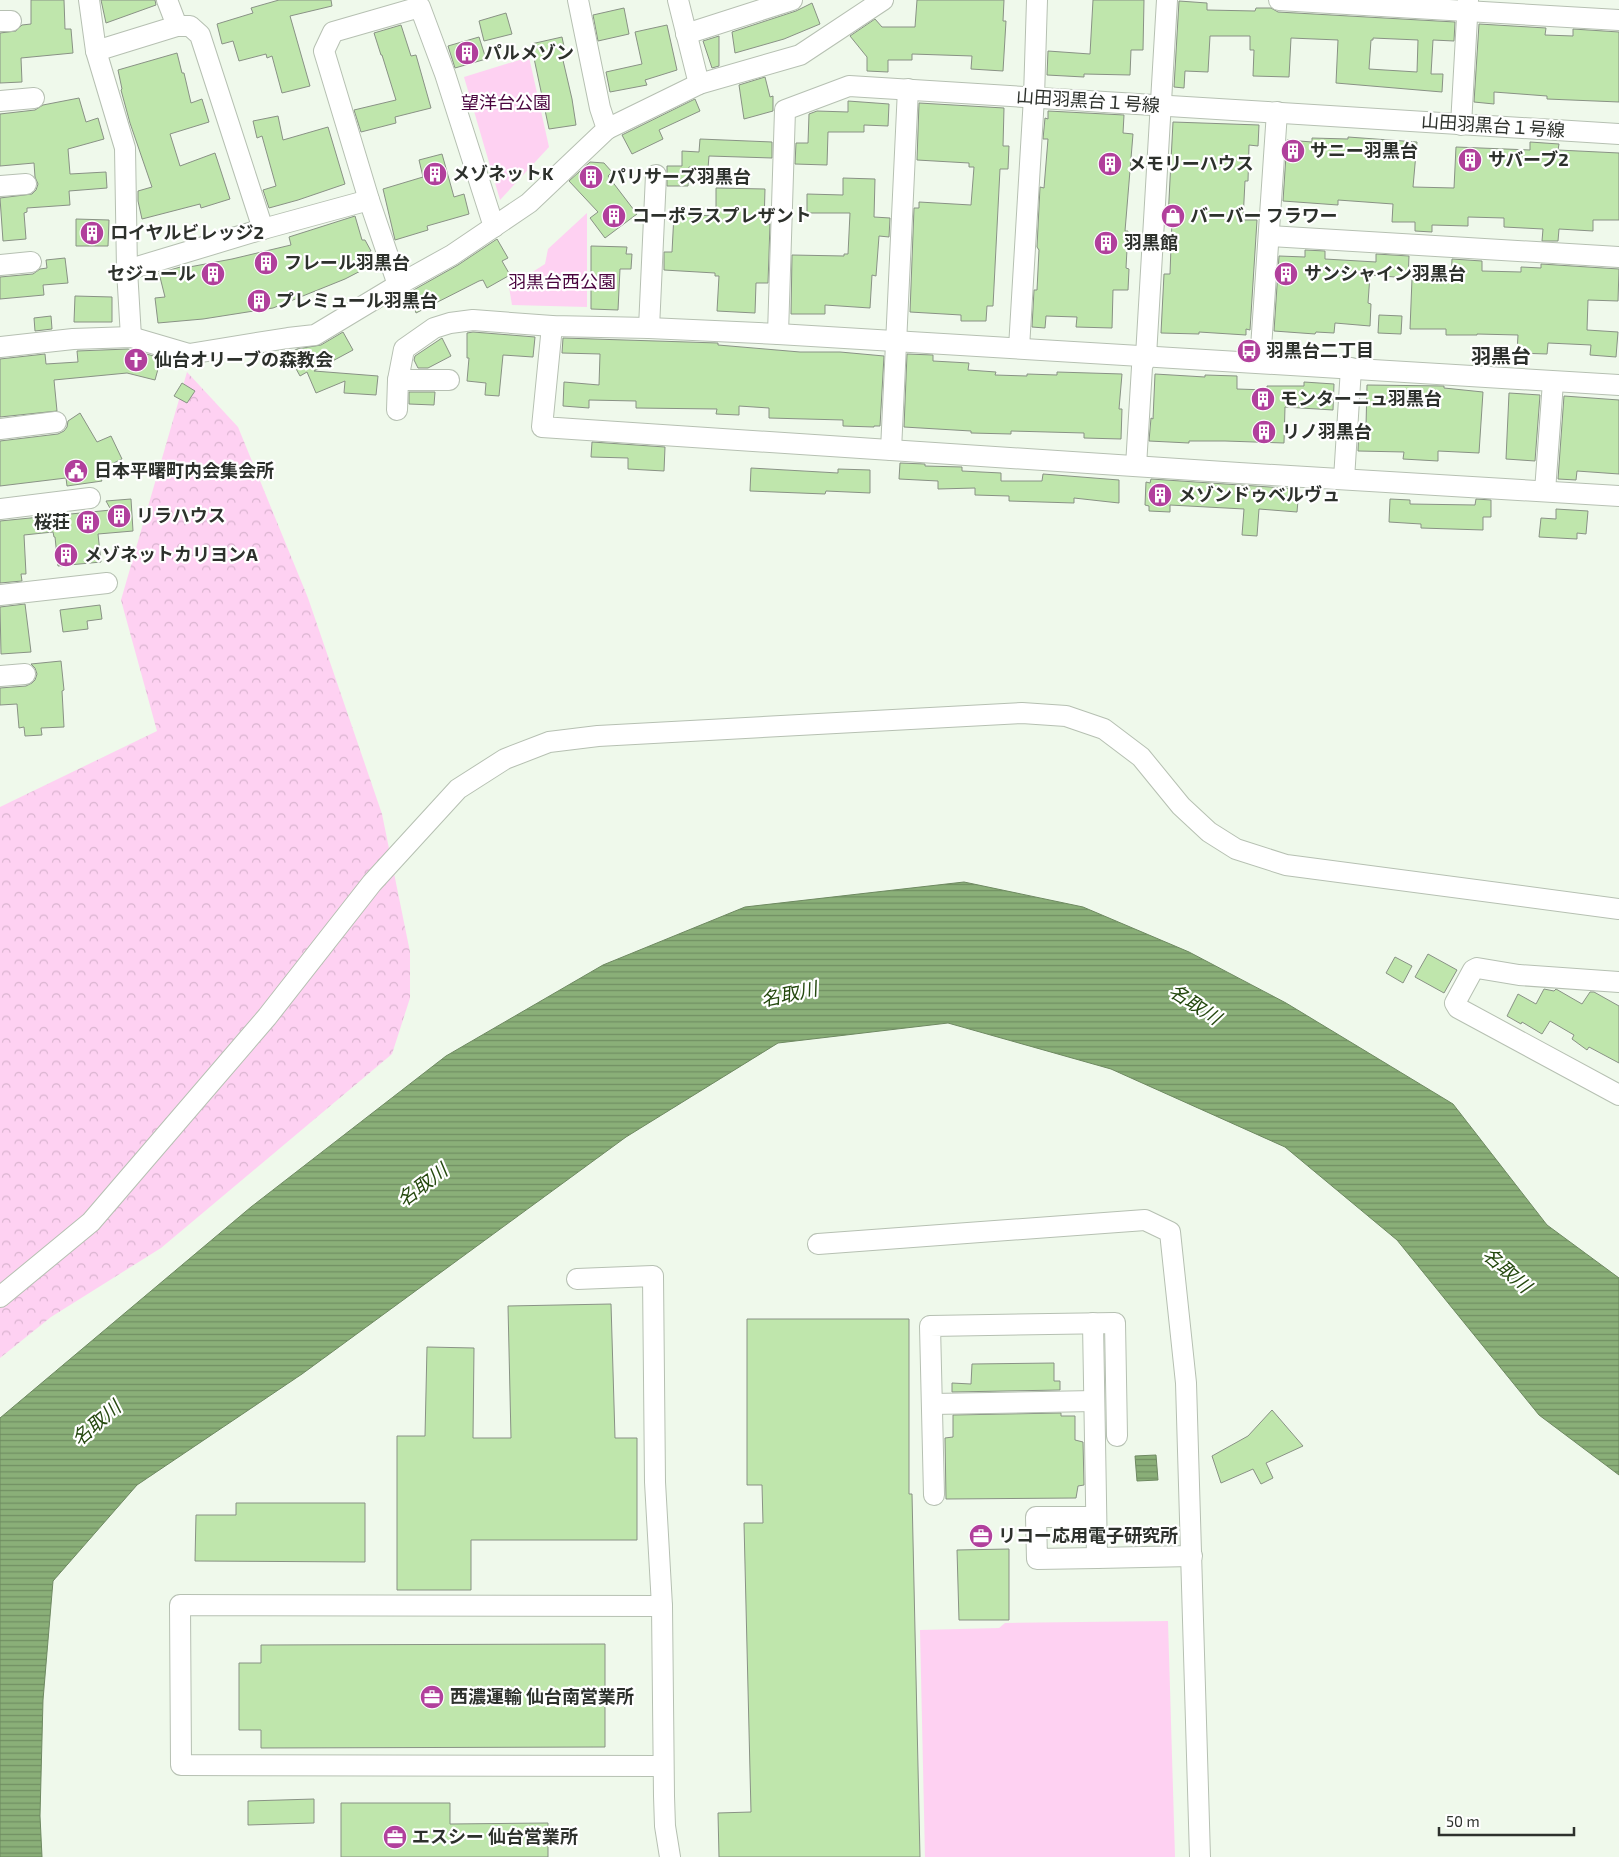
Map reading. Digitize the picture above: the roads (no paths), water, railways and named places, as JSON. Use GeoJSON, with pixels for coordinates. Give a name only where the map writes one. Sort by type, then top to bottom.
{"type":"FeatureCollection","features":[{"type":"Feature","properties":{"kind":"street"},"geometry":{"type":"LineString","coordinates":[[89,0],[96,51],[124,148],[127,270],[131,337]]}},
{"type":"Feature","properties":{"kind":"street"},"geometry":{"type":"LineString","coordinates":[[167,0],[176,26]]}},
{"type":"Feature","properties":{"kind":"street"},"geometry":{"type":"LineString","coordinates":[[578,0],[600,108],[607,129]]}},
{"type":"Feature","properties":{"kind":"street"},"geometry":{"type":"LineString","coordinates":[[678,0],[699,84]]}},
{"type":"Feature","properties":{"kind":"street"},"geometry":{"type":"LineString","coordinates":[[686,34],[792,0]]}},
{"type":"Feature","properties":{"kind":"street"},"geometry":{"type":"LineString","coordinates":[[0,347],[74,339],[131,337],[189,354],[288,338],[314,336],[398,284],[452,255],[529,203],[607,129],[699,84],[800,55],[883,0]]}},
{"type":"Feature","properties":{"kind":"street"},"geometry":{"type":"LineString","coordinates":[[1019,348],[1034,97],[1037,0]]}},
{"type":"Feature","properties":{"kind":"street"},"geometry":{"type":"LineString","coordinates":[[1136,466],[1142,367],[1146,356],[1167,0]]}},
{"type":"Feature","properties":{"kind":"street"},"geometry":{"type":"LineString","coordinates":[[1279,0],[1468,6],[1619,20]]}},
{"type":"Feature","properties":{"kind":"street"},"geometry":{"type":"LineString","coordinates":[[1461,125],[1468,6]]}},
{"type":"Feature","properties":{"kind":"street"},"geometry":{"type":"LineString","coordinates":[[398,284],[369,200],[324,51],[333,32],[420,7],[448,83],[494,227]]}},
{"type":"Feature","properties":{"kind":"street"},"geometry":{"type":"LineString","coordinates":[[96,51],[176,26],[190,26],[200,35],[262,229]]}},
{"type":"Feature","properties":{"kind":"street","name":"山田羽黒台１号線"},"geometry":{"type":"LineString","coordinates":[[778,334],[785,110],[849,86],[1619,134]]}},
{"type":"Feature","properties":{"kind":"street"},"geometry":{"type":"LineString","coordinates":[[891,450],[908,90]]}},
{"type":"Feature","properties":{"kind":"street"},"geometry":{"type":"LineString","coordinates":[[0,102],[34,98]]}},
{"type":"Feature","properties":{"kind":"street"},"geometry":{"type":"LineString","coordinates":[[1260,363],[1277,112]]}},
{"type":"Feature","properties":{"kind":"street"},"geometry":{"type":"LineString","coordinates":[[649,328],[656,175]]}},
{"type":"Feature","properties":{"kind":"street"},"geometry":{"type":"LineString","coordinates":[[0,186],[26,184]]}},
{"type":"Feature","properties":{"kind":"street"},"geometry":{"type":"LineString","coordinates":[[127,270],[262,229],[369,200]]}},
{"type":"Feature","properties":{"kind":"street"},"geometry":{"type":"LineString","coordinates":[[1268,236],[1619,257]]}},
{"type":"Feature","properties":{"kind":"street"},"geometry":{"type":"LineString","coordinates":[[0,265],[31,262]]}},
{"type":"Feature","properties":{"kind":"street"},"geometry":{"type":"LineString","coordinates":[[397,410],[398,380],[404,349],[434,328],[450,323],[473,320],[552,326],[778,334],[1619,385]]}},
{"type":"Feature","properties":{"kind":"street"},"geometry":{"type":"LineString","coordinates":[[552,326],[542,427],[1619,496]]}},
{"type":"Feature","properties":{"kind":"street"},"geometry":{"type":"LineString","coordinates":[[1344,479],[1351,368]]}},
{"type":"Feature","properties":{"kind":"street"},"geometry":{"type":"LineString","coordinates":[[398,380],[449,380]]}},
{"type":"Feature","properties":{"kind":"street"},"geometry":{"type":"LineString","coordinates":[[1545,491],[1553,382]]}},
{"type":"Feature","properties":{"kind":"street"},"geometry":{"type":"LineString","coordinates":[[0,429],[56,422]]}},
{"type":"Feature","properties":{"kind":"street"},"geometry":{"type":"LineString","coordinates":[[0,509],[90,498]]}},
{"type":"Feature","properties":{"kind":"street"},"geometry":{"type":"LineString","coordinates":[[0,595],[107,583]]}},
{"type":"Feature","properties":{"kind":"street"},"geometry":{"type":"LineString","coordinates":[[0,676],[25,674]]}},
{"type":"Feature","properties":{"kind":"street"},"geometry":{"type":"LineString","coordinates":[[0,1298],[91,1222],[266,1017],[372,883],[458,789],[505,759],[549,742],[608,736],[1013,714],[1066,716],[1104,729],[1141,757],[1181,806],[1208,832],[1236,849],[1286,865],[1619,908]]}},
{"type":"Feature","properties":{"kind":"street"},"geometry":{"type":"LineString","coordinates":[[1619,982],[1519,975],[1478,968],[1473,970],[1455,1003],[1458,1008],[1619,1095]]}},
{"type":"Feature","properties":{"kind":"street"},"geometry":{"type":"LineString","coordinates":[[818,1244],[1145,1220],[1170,1232],[1186,1383],[1200,1857]]}},
{"type":"Feature","properties":{"kind":"street"},"geometry":{"type":"LineString","coordinates":[[577,1279],[653,1276],[655,1482],[662,1606],[663,1766],[665,1826],[670,1857]]}},
{"type":"Feature","properties":{"kind":"street"},"geometry":{"type":"LineString","coordinates":[[1093,1323],[1097,1558]]}},
{"type":"Feature","properties":{"kind":"street"},"geometry":{"type":"LineString","coordinates":[[934,1495],[930,1326],[1115,1323],[1117,1436]]}},
{"type":"Feature","properties":{"kind":"street"},"geometry":{"type":"LineString","coordinates":[[932,1404],[1094,1401]]}},
{"type":"Feature","properties":{"kind":"street"},"geometry":{"type":"LineString","coordinates":[[1096,1516],[1036,1517],[1037,1559],[1192,1556]]}},
{"type":"Feature","properties":{"kind":"street"},"geometry":{"type":"LineString","coordinates":[[662,1606],[180,1605],[180,1765],[663,1766]]}},
{"type":"Feature","properties":{"kind":"street"},"geometry":{"type":"LineString","coordinates":[[658,1857],[665,1826]]}},
{"type":"Feature","properties":{"kind":"water","name":"名取川"},"geometry":{"type":"Polygon","coordinates":[[[964,882],[1083,907],[1189,952],[1286,1003],[1453,1104],[1547,1225],[1619,1278],[1619,1475],[1539,1415],[1397,1240],[1285,1147],[1111,1069],[948,1023],[778,1043],[626,1137],[302,1374],[137,1485],[53,1581],[43,1700],[40,1816],[42,1857],[0,1857],[0,1418],[251,1207],[446,1056],[603,965],[745,907],[964,882]]]}},
{"type":"Feature","properties":{"kind":"water"},"geometry":{"type":"Polygon","coordinates":[[[1156,1455],[1158,1480],[1137,1481],[1135,1456],[1156,1455]]]}},
{"type":"Feature","properties":{"kind":"place","name":"パルメゾン"},"geometry":{"type":"Point","coordinates":[467,53]}},
{"type":"Feature","properties":{"kind":"place","name":"サニー羽黒台"},"geometry":{"type":"Point","coordinates":[1293,151]}},
{"type":"Feature","properties":{"kind":"place","name":"サバーブ2"},"geometry":{"type":"Point","coordinates":[1470,160]}},
{"type":"Feature","properties":{"kind":"place","name":"メモリーハウス"},"geometry":{"type":"Point","coordinates":[1110,164]}},
{"type":"Feature","properties":{"kind":"place","name":"メゾネットK"},"geometry":{"type":"Point","coordinates":[435,174]}},
{"type":"Feature","properties":{"kind":"place","name":"パリサーズ羽黒台"},"geometry":{"type":"Point","coordinates":[591,177]}},
{"type":"Feature","properties":{"kind":"place","name":"コーポラスプレザント"},"geometry":{"type":"Point","coordinates":[614,216]}},
{"type":"Feature","properties":{"kind":"place","name":"バーバー フラワー"},"geometry":{"type":"Point","coordinates":[1173,216]}},
{"type":"Feature","properties":{"kind":"place","name":"ロイヤルビレッジ2"},"geometry":{"type":"Point","coordinates":[92,233]}},
{"type":"Feature","properties":{"kind":"place","name":"羽黒館"},"geometry":{"type":"Point","coordinates":[1106,243]}},
{"type":"Feature","properties":{"kind":"place","name":"フレール羽黒台"},"geometry":{"type":"Point","coordinates":[266,263]}},
{"type":"Feature","properties":{"kind":"place","name":"セジュール"},"geometry":{"type":"Point","coordinates":[213,274]}},
{"type":"Feature","properties":{"kind":"place","name":"サンシャイン羽黒台"},"geometry":{"type":"Point","coordinates":[1286,274]}},
{"type":"Feature","properties":{"kind":"place","name":"プレミュール羽黒台"},"geometry":{"type":"Point","coordinates":[259,301]}},
{"type":"Feature","properties":{"kind":"place","name":"羽黒台二丁目"},"geometry":{"type":"Point","coordinates":[1249,351]}},
{"type":"Feature","properties":{"kind":"place","name":"仙台オリーブの森教会"},"geometry":{"type":"Point","coordinates":[136,360]}},
{"type":"Feature","properties":{"kind":"place","name":"モンターニュ羽黒台"},"geometry":{"type":"Point","coordinates":[1263,399]}},
{"type":"Feature","properties":{"kind":"place","name":"リノ羽黒台"},"geometry":{"type":"Point","coordinates":[1264,432]}},
{"type":"Feature","properties":{"kind":"place","name":"日本平曙町内会集会所"},"geometry":{"type":"Point","coordinates":[76,471]}},
{"type":"Feature","properties":{"kind":"place","name":"メゾンドゥベルヴュ"},"geometry":{"type":"Point","coordinates":[1160,495]}},
{"type":"Feature","properties":{"kind":"place","name":"リラハウス"},"geometry":{"type":"Point","coordinates":[119,516]}},
{"type":"Feature","properties":{"kind":"place","name":"桜荘"},"geometry":{"type":"Point","coordinates":[88,522]}},
{"type":"Feature","properties":{"kind":"place","name":"メゾネットカリヨンA"},"geometry":{"type":"Point","coordinates":[66,555]}},
{"type":"Feature","properties":{"kind":"place","name":"リコー応用電子研究所"},"geometry":{"type":"Point","coordinates":[981,1536]}},
{"type":"Feature","properties":{"kind":"place","name":"西濃運輸 仙台南営業所"},"geometry":{"type":"Point","coordinates":[432,1697]}},
{"type":"Feature","properties":{"kind":"place","name":"エスシー 仙台営業所"},"geometry":{"type":"Point","coordinates":[395,1837]}},
{"type":"Feature","properties":{"kind":"district","name":"羽黒台"},"geometry":{"type":"Point","coordinates":[1501,356]}},
{"type":"Feature","properties":{"kind":"park label","name":"望洋台公園"},"geometry":{"type":"Point","coordinates":[506,103]}},
{"type":"Feature","properties":{"kind":"park label","name":"羽黒台西公園"},"geometry":{"type":"Point","coordinates":[562,282]}}]}
